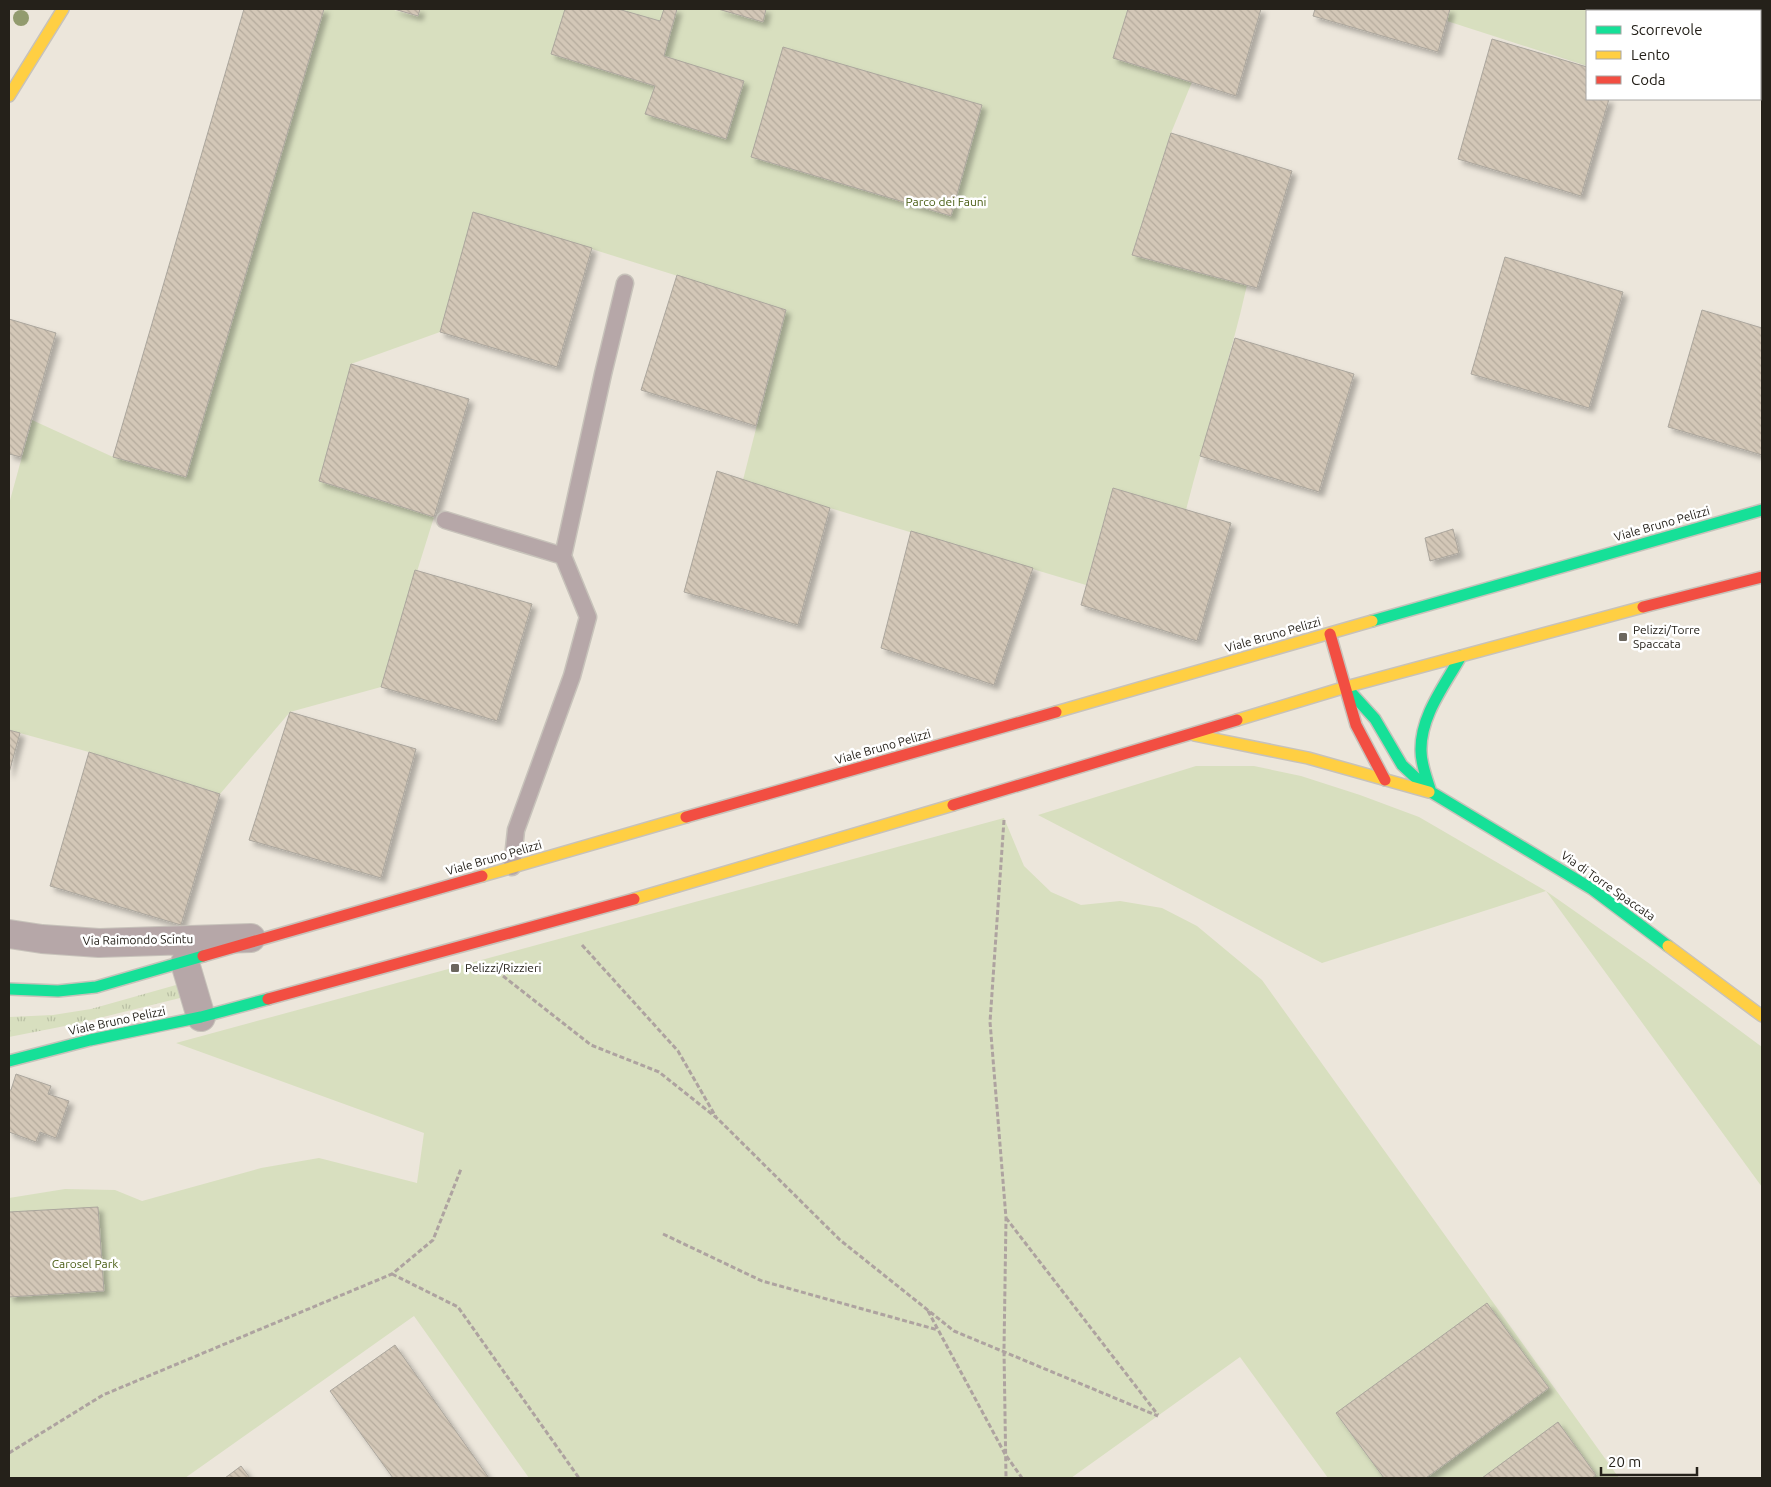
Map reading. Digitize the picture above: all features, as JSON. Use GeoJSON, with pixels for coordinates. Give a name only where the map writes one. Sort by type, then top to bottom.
{"type":"FeatureCollection","features":[{"type":"Feature","properties":{"kind":"street"},"geometry":{"type":"LineString","coordinates":[[9,96],[63,9]]}},
{"type":"Feature","properties":{"kind":"street","name":"Viale Bruno Pelizzi"},"geometry":{"type":"LineString","coordinates":[[9,989],[51,992],[94,987],[185,963],[268,937],[1762,510]]}},
{"type":"Feature","properties":{"kind":"street","name":"Viale Bruno Pelizzi"},"geometry":{"type":"LineString","coordinates":[[9,1061],[90,1040],[201,1017],[679,887],[1346,687],[1762,577]]}},
{"type":"Feature","properties":{"kind":"street","name":"Via di Torre Spaccata"},"geometry":{"type":"LineString","coordinates":[[1330,634],[1346,687],[1375,719],[1402,765],[1430,792],[1592,889],[1762,1016]]}},
{"type":"Feature","properties":{"kind":"street"},"geometry":{"type":"LineString","coordinates":[[1430,792],[1422,758],[1421,742],[1424,726],[1461,656]]}},
{"type":"Feature","properties":{"kind":"street"},"geometry":{"type":"LineString","coordinates":[[1346,687],[1359,732],[1385,780]]}},
{"type":"Feature","properties":{"kind":"street","name":"Via di Torre Spaccata"},"geometry":{"type":"LineString","coordinates":[[1190,734],[1308,758],[1430,792]]}},
{"type":"Feature","properties":{"kind":"street","name":"Via Raimondo Scintu"},"geometry":{"type":"LineString","coordinates":[[9,934],[42,939],[99,943],[268,937]]}},
{"type":"Feature","properties":{"kind":"street"},"geometry":{"type":"LineString","coordinates":[[185,963],[201,1017]]}},
{"type":"Feature","properties":{"kind":"lane"},"geometry":{"type":"LineString","coordinates":[[512,867],[516,830],[572,676],[588,617],[563,556],[625,283]]}},
{"type":"Feature","properties":{"kind":"lane"},"geometry":{"type":"LineString","coordinates":[[445,520],[563,556]]}},
{"type":"Feature","properties":{"kind":"path"},"geometry":{"type":"LineString","coordinates":[[1004,818],[990,1022],[1006,1218],[1004,1350],[1006,1478]]}},
{"type":"Feature","properties":{"kind":"path"},"geometry":{"type":"LineString","coordinates":[[581,945],[678,1051],[718,1119]]}},
{"type":"Feature","properties":{"kind":"path"},"geometry":{"type":"LineString","coordinates":[[504,976],[590,1045],[659,1072],[718,1119],[840,1240],[954,1331],[1004,1350],[1158,1416],[1006,1218]]}},
{"type":"Feature","properties":{"kind":"path"},"geometry":{"type":"LineString","coordinates":[[9,1452],[103,1395],[392,1274],[433,1240],[461,1168]]}},
{"type":"Feature","properties":{"kind":"path"},"geometry":{"type":"LineString","coordinates":[[663,1234],[762,1281],[938,1330]]}},
{"type":"Feature","properties":{"kind":"path"},"geometry":{"type":"LineString","coordinates":[[392,1274],[458,1307],[579,1478]]}},
{"type":"Feature","properties":{"kind":"path"},"geometry":{"type":"LineString","coordinates":[[926,1308],[1005,1454],[1022,1478]]}},
{"type":"Feature","properties":{"kind":"green space","name":"Parco dei Fauni"},"geometry":{"type":"Polygon","coordinates":[[[324,9],[390,9],[417,16],[420,9],[1128,9],[1114,58],[1192,82],[1171,133],[1132,255],[1247,285],[1186,510],[1113,488],[1086,585],[743,480],[786,310],[474,212],[440,332],[351,364],[319,481],[434,517],[381,687],[290,712],[220,794],[89,752],[9,730],[9,504],[32,420],[113,457],[186,477],[324,9]]]}},
{"type":"Feature","properties":{"kind":"green space"},"geometry":{"type":"Polygon","coordinates":[[[1450,9],[1635,9],[1586,10],[1586,66],[1447,21],[1450,9]]]}},
{"type":"Feature","properties":{"kind":"green space"},"geometry":{"type":"Polygon","coordinates":[[[1196,766],[1254,766],[1301,776],[1360,795],[1419,817],[1546,891],[1322,963],[1038,815],[1196,766]]]}},
{"type":"Feature","properties":{"kind":"green space","name":"Carosel Park"},"geometry":{"type":"Polygon","coordinates":[[[1004,818],[1024,866],[1051,892],[1081,905],[1120,901],[1162,908],[1197,926],[1262,980],[1619,1478],[1328,1478],[1240,1357],[1071,1478],[529,1478],[414,1316],[185,1478],[9,1478],[9,1198],[65,1189],[115,1190],[142,1201],[261,1168],[319,1158],[417,1183],[424,1133],[176,1043],[1004,818]]]}},
{"type":"Feature","properties":{"kind":"green space"},"geometry":{"type":"Polygon","coordinates":[[[1546,891],[1650,964],[1762,1047],[1762,1187],[1546,891]]]}},
{"type":"Feature","properties":{"kind":"green space"},"geometry":{"type":"Polygon","coordinates":[[[176,985],[183,989],[180,998],[75,1024],[9,1037],[9,1017],[53,1015],[91,1009],[176,985]]]}},
{"type":"Feature","properties":{"kind":"building"},"geometry":{"type":"Polygon","coordinates":[[[244,9],[324,9],[186,477],[113,457],[244,9]]]}},
{"type":"Feature","properties":{"kind":"building"},"geometry":{"type":"Polygon","coordinates":[[[394,9],[420,9],[418,16],[394,9]]]}},
{"type":"Feature","properties":{"kind":"building"},"geometry":{"type":"Polygon","coordinates":[[[565,9],[618,9],[660,21],[664,9],[677,9],[664,56],[744,81],[726,139],[645,114],[655,86],[551,54],[565,9]]]}},
{"type":"Feature","properties":{"kind":"building"},"geometry":{"type":"Polygon","coordinates":[[[718,9],[766,9],[763,22],[718,9]]]}},
{"type":"Feature","properties":{"kind":"building"},"geometry":{"type":"Polygon","coordinates":[[[1128,9],[1261,9],[1236,96],[1113,58],[1128,9]]]}},
{"type":"Feature","properties":{"kind":"building"},"geometry":{"type":"Polygon","coordinates":[[[1315,9],[1450,9],[1438,52],[1313,16],[1315,9]]]}},
{"type":"Feature","properties":{"kind":"building"},"geometry":{"type":"Polygon","coordinates":[[[1492,39],[1586,67],[1586,100],[1609,100],[1581,196],[1458,159],[1492,39]]]}},
{"type":"Feature","properties":{"kind":"building"},"geometry":{"type":"Polygon","coordinates":[[[783,47],[982,105],[951,216],[751,157],[783,47]]]}},
{"type":"Feature","properties":{"kind":"building"},"geometry":{"type":"Polygon","coordinates":[[[1171,133],[1292,171],[1257,288],[1132,255],[1171,133]]]}},
{"type":"Feature","properties":{"kind":"building"},"geometry":{"type":"Polygon","coordinates":[[[473,212],[592,248],[557,367],[440,332],[473,212]]]}},
{"type":"Feature","properties":{"kind":"building"},"geometry":{"type":"Polygon","coordinates":[[[1505,257],[1623,292],[1589,408],[1471,374],[1505,257]]]}},
{"type":"Feature","properties":{"kind":"building"},"geometry":{"type":"Polygon","coordinates":[[[677,275],[786,310],[756,426],[641,390],[677,275]]]}},
{"type":"Feature","properties":{"kind":"building"},"geometry":{"type":"Polygon","coordinates":[[[1702,310],[1762,328],[1762,455],[1668,427],[1702,310]]]}},
{"type":"Feature","properties":{"kind":"building"},"geometry":{"type":"Polygon","coordinates":[[[9,319],[56,333],[21,457],[9,454],[9,319]]]}},
{"type":"Feature","properties":{"kind":"building"},"geometry":{"type":"Polygon","coordinates":[[[1235,338],[1354,374],[1319,492],[1200,456],[1235,338]]]}},
{"type":"Feature","properties":{"kind":"building"},"geometry":{"type":"Polygon","coordinates":[[[351,364],[469,399],[434,517],[319,481],[351,364]]]}},
{"type":"Feature","properties":{"kind":"building"},"geometry":{"type":"Polygon","coordinates":[[[717,471],[830,508],[798,625],[684,592],[717,471]]]}},
{"type":"Feature","properties":{"kind":"building"},"geometry":{"type":"Polygon","coordinates":[[[1113,488],[1231,523],[1197,641],[1081,605],[1113,488]]]}},
{"type":"Feature","properties":{"kind":"building"},"geometry":{"type":"Polygon","coordinates":[[[1453,529],[1459,553],[1430,561],[1425,538],[1453,529]]]}},
{"type":"Feature","properties":{"kind":"building"},"geometry":{"type":"Polygon","coordinates":[[[911,531],[1033,568],[994,685],[881,648],[911,531]]]}},
{"type":"Feature","properties":{"kind":"building"},"geometry":{"type":"Polygon","coordinates":[[[415,570],[532,604],[497,721],[381,687],[415,570]]]}},
{"type":"Feature","properties":{"kind":"building"},"geometry":{"type":"Polygon","coordinates":[[[290,712],[416,749],[381,878],[249,840],[290,712]]]}},
{"type":"Feature","properties":{"kind":"building"},"geometry":{"type":"Polygon","coordinates":[[[9,730],[20,733],[9,773],[9,730]]]}},
{"type":"Feature","properties":{"kind":"building"},"geometry":{"type":"Polygon","coordinates":[[[89,752],[220,794],[181,925],[50,886],[89,752]]]}},
{"type":"Feature","properties":{"kind":"building"},"geometry":{"type":"Polygon","coordinates":[[[16,1074],[51,1086],[48,1094],[69,1101],[56,1138],[40,1132],[36,1142],[9,1132],[9,1090],[11,1090],[16,1074]]]}},
{"type":"Feature","properties":{"kind":"building"},"geometry":{"type":"Polygon","coordinates":[[[98,1207],[104,1291],[9,1297],[9,1212],[98,1207]]]}},
{"type":"Feature","properties":{"kind":"building"},"geometry":{"type":"Polygon","coordinates":[[[1487,1303],[1549,1388],[1426,1478],[1384,1478],[1336,1413],[1487,1303]]]}},
{"type":"Feature","properties":{"kind":"building"},"geometry":{"type":"Polygon","coordinates":[[[395,1345],[489,1478],[393,1478],[330,1391],[395,1345]]]}},
{"type":"Feature","properties":{"kind":"building"},"geometry":{"type":"Polygon","coordinates":[[[1558,1422],[1596,1475],[1592,1478],[1482,1478],[1558,1422]]]}},
{"type":"Feature","properties":{"kind":"building"},"geometry":{"type":"Polygon","coordinates":[[[241,1466],[250,1478],[225,1478],[241,1466]]]}},
{"type":"Feature","properties":{"kind":"traffic: fast"},"geometry":{"type":"LineString","coordinates":[[1372,621],[1762,510]]}},
{"type":"Feature","properties":{"kind":"traffic: fast"},"geometry":{"type":"LineString","coordinates":[[1431,792],[1422,761],[1422,738],[1429,713],[1461,656]]}},
{"type":"Feature","properties":{"kind":"traffic: fast"},"geometry":{"type":"LineString","coordinates":[[1346,687],[1375,719],[1402,765],[1431,792],[1592,889],[1668,946]]}},
{"type":"Feature","properties":{"kind":"traffic: fast"},"geometry":{"type":"LineString","coordinates":[[9,989],[58,991],[96,987],[203,956]]}},
{"type":"Feature","properties":{"kind":"traffic: fast"},"geometry":{"type":"LineString","coordinates":[[9,1061],[90,1040],[201,1017],[268,999]]}},
{"type":"Feature","properties":{"kind":"traffic: slow"},"geometry":{"type":"LineString","coordinates":[[9,96],[63,9]]}},
{"type":"Feature","properties":{"kind":"traffic: slow"},"geometry":{"type":"LineString","coordinates":[[1237,720],[1346,687],[1643,607]]}},
{"type":"Feature","properties":{"kind":"traffic: slow"},"geometry":{"type":"LineString","coordinates":[[1056,712],[1372,621]]}},
{"type":"Feature","properties":{"kind":"traffic: slow"},"geometry":{"type":"LineString","coordinates":[[1194,735],[1308,758],[1429,792]]}},
{"type":"Feature","properties":{"kind":"traffic: slow"},"geometry":{"type":"LineString","coordinates":[[634,899],[953,805]]}},
{"type":"Feature","properties":{"kind":"traffic: slow"},"geometry":{"type":"LineString","coordinates":[[482,876],[686,817]]}},
{"type":"Feature","properties":{"kind":"traffic: slow"},"geometry":{"type":"LineString","coordinates":[[1668,946],[1762,1016]]}},
{"type":"Feature","properties":{"kind":"traffic: jam"},"geometry":{"type":"LineString","coordinates":[[1643,607],[1762,577]]}},
{"type":"Feature","properties":{"kind":"traffic: jam"},"geometry":{"type":"LineString","coordinates":[[1330,634],[1356,725],[1385,780]]}},
{"type":"Feature","properties":{"kind":"traffic: jam"},"geometry":{"type":"LineString","coordinates":[[686,817],[1056,712]]}},
{"type":"Feature","properties":{"kind":"traffic: jam"},"geometry":{"type":"LineString","coordinates":[[953,805],[1237,720]]}},
{"type":"Feature","properties":{"kind":"traffic: jam"},"geometry":{"type":"LineString","coordinates":[[203,956],[482,876]]}},
{"type":"Feature","properties":{"kind":"traffic: jam"},"geometry":{"type":"LineString","coordinates":[[268,999],[634,899]]}},
{"type":"Feature","properties":{"kind":"place","name":"Pelizzi/Torre Spaccata"},"geometry":{"type":"Point","coordinates":[1623,637]}},
{"type":"Feature","properties":{"kind":"place","name":"Pelizzi/Rizzieri"},"geometry":{"type":"Point","coordinates":[455,968]}}]}
